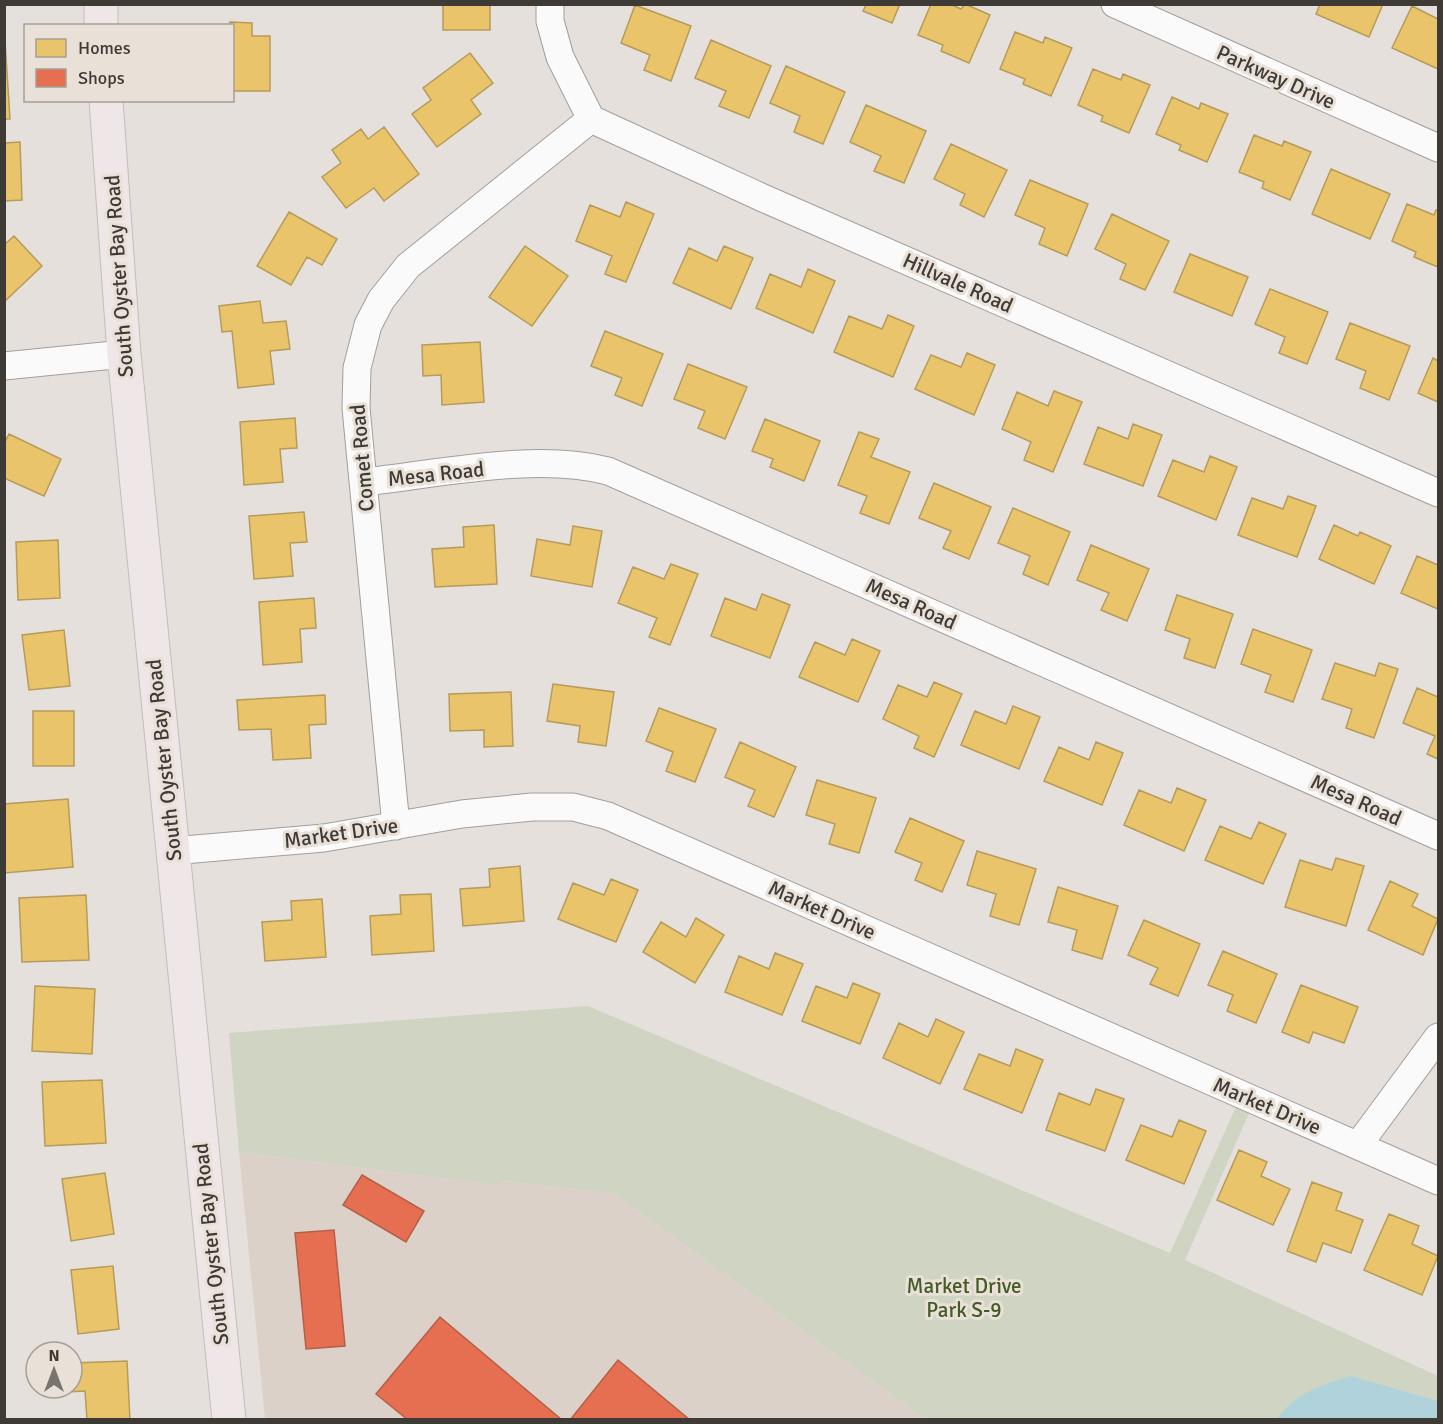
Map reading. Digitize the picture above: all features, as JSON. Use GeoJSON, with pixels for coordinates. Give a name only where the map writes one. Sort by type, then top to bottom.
{"type":"FeatureCollection","features":[{"type":"Feature","properties":{"kind":"main road"},"geometry":{"type":"LineString","coordinates":[[101,4],[101,24]]}},
{"type":"Feature","properties":{"kind":"main road","name":"South Oyster Bay Road"},"geometry":{"type":"LineString","coordinates":[[106,102],[124,354],[229,1419]]}},
{"type":"Feature","properties":{"kind":"street"},"geometry":{"type":"LineString","coordinates":[[550,4],[550,21],[560,57],[591,119]]}},
{"type":"Feature","properties":{"kind":"street","name":"Parkway Drive"},"geometry":{"type":"LineString","coordinates":[[1115,4],[1157,13],[1438,148]]}},
{"type":"Feature","properties":{"kind":"street","name":"Comet Road"},"geometry":{"type":"LineString","coordinates":[[396,826],[356,408],[357,368],[368,325],[381,300],[408,266],[591,119]]}},
{"type":"Feature","properties":{"kind":"street","name":"Hillvale Road"},"geometry":{"type":"LineString","coordinates":[[591,119],[763,198],[1438,493]]}},
{"type":"Feature","properties":{"kind":"street"},"geometry":{"type":"LineString","coordinates":[[4,366],[124,354]]}},
{"type":"Feature","properties":{"kind":"street","name":"Mesa Road"},"geometry":{"type":"LineString","coordinates":[[364,482],[532,463],[583,465],[608,471],[1438,836]]}},
{"type":"Feature","properties":{"kind":"street","name":"Market Drive"},"geometry":{"type":"LineString","coordinates":[[172,851],[324,838],[462,814],[532,807],[573,807],[608,816],[1216,1085],[1359,1144],[1438,1181]]}},
{"type":"Feature","properties":{"kind":"street"},"geometry":{"type":"LineString","coordinates":[[1359,1144],[1438,1037]]}},
{"type":"Feature","properties":{"kind":"shaded area"},"geometry":{"type":"Polygon","coordinates":[[[239,1152],[501,1186],[503,1181],[614,1194],[925,1419],[265,1419],[239,1152]]]}},
{"type":"Feature","properties":{"kind":"green space","name":"Market Drive Park S-9"},"geometry":{"type":"Polygon","coordinates":[[[588,1006],[1170,1253],[1240,1098],[1253,1104],[1185,1260],[1438,1376],[1438,1419],[925,1419],[614,1194],[503,1181],[501,1186],[239,1152],[229,1033],[588,1006]]]}},
{"type":"Feature","properties":{"kind":"water"},"geometry":{"type":"Polygon","coordinates":[[[1351,1376],[1438,1401],[1438,1419],[1277,1419],[1300,1396],[1351,1376]]]}},
{"type":"Feature","properties":{"kind":"building: Homes"},"geometry":{"type":"Polygon","coordinates":[[[443,4],[490,4],[490,30],[443,30],[443,4]]]}},
{"type":"Feature","properties":{"kind":"building: Homes"},"geometry":{"type":"Polygon","coordinates":[[[864,4],[900,4],[892,23],[863,11],[866,5],[864,4]]]}},
{"type":"Feature","properties":{"kind":"building: Homes"},"geometry":{"type":"Polygon","coordinates":[[[931,4],[950,4],[961,9],[965,4],[990,15],[969,63],[941,51],[943,45],[918,35],[931,4]]]}},
{"type":"Feature","properties":{"kind":"building: Homes"},"geometry":{"type":"Polygon","coordinates":[[[1320,4],[1383,4],[1369,37],[1316,14],[1320,4]]]}},
{"type":"Feature","properties":{"kind":"building: Homes"},"geometry":{"type":"Polygon","coordinates":[[[635,5],[691,26],[671,81],[644,70],[650,55],[621,43],[635,5]]]}},
{"type":"Feature","properties":{"kind":"building: Homes"},"geometry":{"type":"Polygon","coordinates":[[[1412,6],[1438,19],[1438,69],[1392,48],[1412,6]]]}},
{"type":"Feature","properties":{"kind":"building: Homes"},"geometry":{"type":"Polygon","coordinates":[[[230,22],[252,23],[252,36],[270,36],[270,91],[234,91],[234,24],[230,22]]]}},
{"type":"Feature","properties":{"kind":"building: Homes"},"geometry":{"type":"Polygon","coordinates":[[[4,25],[10,119],[4,119],[4,25]]]}},
{"type":"Feature","properties":{"kind":"building: Homes"},"geometry":{"type":"Polygon","coordinates":[[[1015,32],[1043,43],[1045,37],[1072,48],[1051,96],[1023,84],[1025,79],[1000,69],[1015,32]]]}},
{"type":"Feature","properties":{"kind":"building: Homes"},"geometry":{"type":"Polygon","coordinates":[[[711,40],[771,66],[749,118],[719,106],[726,91],[695,78],[711,40]]]}},
{"type":"Feature","properties":{"kind":"building: Homes"},"geometry":{"type":"Polygon","coordinates":[[[470,53],[493,83],[471,100],[481,114],[437,147],[412,114],[431,100],[423,88],[470,53]]]}},
{"type":"Feature","properties":{"kind":"building: Homes"},"geometry":{"type":"Polygon","coordinates":[[[786,66],[845,92],[823,144],[794,132],[800,116],[770,103],[786,66]]]}},
{"type":"Feature","properties":{"kind":"building: Homes"},"geometry":{"type":"Polygon","coordinates":[[[1093,69],[1121,80],[1123,74],[1150,85],[1129,133],[1101,121],[1103,116],[1078,105],[1093,69]]]}},
{"type":"Feature","properties":{"kind":"building: Homes"},"geometry":{"type":"Polygon","coordinates":[[[1172,97],[1199,109],[1201,103],[1228,114],[1207,162],[1179,150],[1181,145],[1156,134],[1172,97]]]}},
{"type":"Feature","properties":{"kind":"building: Homes"},"geometry":{"type":"Polygon","coordinates":[[[866,105],[926,131],[904,183],[874,171],[881,156],[850,142],[866,105]]]}},
{"type":"Feature","properties":{"kind":"building: Homes"},"geometry":{"type":"Polygon","coordinates":[[[384,127],[419,174],[384,201],[374,188],[346,208],[322,177],[341,163],[332,150],[361,129],[368,139],[384,127]]]}},
{"type":"Feature","properties":{"kind":"building: Homes"},"geometry":{"type":"Polygon","coordinates":[[[1254,135],[1282,146],[1284,141],[1311,152],[1290,200],[1262,188],[1264,182],[1239,172],[1254,135]]]}},
{"type":"Feature","properties":{"kind":"building: Homes"},"geometry":{"type":"Polygon","coordinates":[[[20,142],[22,200],[4,201],[4,143],[20,142]]]}},
{"type":"Feature","properties":{"kind":"building: Homes"},"geometry":{"type":"Polygon","coordinates":[[[951,144],[1007,170],[984,217],[960,205],[965,194],[934,179],[951,144]]]}},
{"type":"Feature","properties":{"kind":"building: Homes"},"geometry":{"type":"Polygon","coordinates":[[[1331,169],[1390,194],[1370,239],[1312,214],[1331,169]]]}},
{"type":"Feature","properties":{"kind":"building: Homes"},"geometry":{"type":"Polygon","coordinates":[[[1030,180],[1088,204],[1067,256],[1039,244],[1045,228],[1015,215],[1030,180]]]}},
{"type":"Feature","properties":{"kind":"building: Homes"},"geometry":{"type":"Polygon","coordinates":[[[626,202],[654,214],[626,282],[605,274],[612,256],[576,241],[590,205],[620,217],[626,202]]]}},
{"type":"Feature","properties":{"kind":"building: Homes"},"geometry":{"type":"Polygon","coordinates":[[[1407,204],[1434,215],[1436,210],[1438,211],[1438,267],[1414,257],[1416,252],[1392,241],[1407,204]]]}},
{"type":"Feature","properties":{"kind":"building: Homes"},"geometry":{"type":"Polygon","coordinates":[[[289,212],[337,239],[322,265],[307,257],[291,285],[257,266],[289,212]]]}},
{"type":"Feature","properties":{"kind":"building: Homes"},"geometry":{"type":"Polygon","coordinates":[[[1112,214],[1169,241],[1145,290],[1120,279],[1126,264],[1095,249],[1112,214]]]}},
{"type":"Feature","properties":{"kind":"building: Homes"},"geometry":{"type":"Polygon","coordinates":[[[14,236],[42,266],[4,302],[4,245],[14,236]]]}},
{"type":"Feature","properties":{"kind":"building: Homes"},"geometry":{"type":"Polygon","coordinates":[[[525,246],[568,276],[532,326],[489,297],[525,246]]]}},
{"type":"Feature","properties":{"kind":"building: Homes"},"geometry":{"type":"Polygon","coordinates":[[[724,246],[753,258],[731,309],[673,283],[689,248],[717,261],[724,246]]]}},
{"type":"Feature","properties":{"kind":"building: Homes"},"geometry":{"type":"Polygon","coordinates":[[[1190,254],[1248,277],[1232,316],[1174,292],[1190,254]]]}},
{"type":"Feature","properties":{"kind":"building: Homes"},"geometry":{"type":"Polygon","coordinates":[[[808,269],[835,281],[813,333],[756,308],[770,274],[801,287],[808,269]]]}},
{"type":"Feature","properties":{"kind":"building: Homes"},"geometry":{"type":"Polygon","coordinates":[[[1270,289],[1328,312],[1307,364],[1279,353],[1285,337],[1255,324],[1270,289]]]}},
{"type":"Feature","properties":{"kind":"building: Homes"},"geometry":{"type":"Polygon","coordinates":[[[260,301],[263,323],[286,321],[290,349],[270,351],[274,384],[238,388],[232,331],[222,332],[219,306],[260,301]]]}},
{"type":"Feature","properties":{"kind":"building: Homes"},"geometry":{"type":"Polygon","coordinates":[[[888,315],[914,326],[893,377],[834,352],[849,316],[882,329],[888,315]]]}},
{"type":"Feature","properties":{"kind":"building: Homes"},"geometry":{"type":"Polygon","coordinates":[[[1350,323],[1410,346],[1389,400],[1360,388],[1366,371],[1336,359],[1350,323]]]}},
{"type":"Feature","properties":{"kind":"building: Homes"},"geometry":{"type":"Polygon","coordinates":[[[605,331],[663,354],[642,406],[615,395],[622,378],[591,366],[605,331]]]}},
{"type":"Feature","properties":{"kind":"building: Homes"},"geometry":{"type":"Polygon","coordinates":[[[480,342],[484,402],[442,405],[441,375],[423,376],[422,345],[480,342]]]}},
{"type":"Feature","properties":{"kind":"building: Homes"},"geometry":{"type":"Polygon","coordinates":[[[967,353],[995,365],[974,415],[915,389],[931,355],[961,367],[967,353]]]}},
{"type":"Feature","properties":{"kind":"building: Homes"},"geometry":{"type":"Polygon","coordinates":[[[1433,358],[1438,361],[1438,402],[1418,393],[1433,358]]]}},
{"type":"Feature","properties":{"kind":"building: Homes"},"geometry":{"type":"Polygon","coordinates":[[[688,364],[747,387],[725,439],[698,428],[705,411],[674,399],[688,364]]]}},
{"type":"Feature","properties":{"kind":"building: Homes"},"geometry":{"type":"Polygon","coordinates":[[[1054,391],[1082,402],[1053,472],[1024,460],[1031,442],[1002,429],[1017,392],[1048,406],[1054,391]]]}},
{"type":"Feature","properties":{"kind":"building: Homes"},"geometry":{"type":"Polygon","coordinates":[[[295,418],[297,448],[280,449],[283,482],[244,485],[240,422],[295,418]]]}},
{"type":"Feature","properties":{"kind":"building: Homes"},"geometry":{"type":"Polygon","coordinates":[[[765,419],[820,441],[804,481],[770,467],[773,459],[752,451],[765,419]]]}},
{"type":"Feature","properties":{"kind":"building: Homes"},"geometry":{"type":"Polygon","coordinates":[[[1133,424],[1162,435],[1143,486],[1084,464],[1098,427],[1128,439],[1133,424]]]}},
{"type":"Feature","properties":{"kind":"building: Homes"},"geometry":{"type":"Polygon","coordinates":[[[859,432],[879,439],[871,457],[910,472],[889,524],[860,513],[867,496],[838,485],[859,432]]]}},
{"type":"Feature","properties":{"kind":"building: Homes"},"geometry":{"type":"Polygon","coordinates":[[[9,434],[61,459],[44,496],[4,478],[4,444],[9,434]]]}},
{"type":"Feature","properties":{"kind":"building: Homes"},"geometry":{"type":"Polygon","coordinates":[[[1210,456],[1237,467],[1216,520],[1158,496],[1173,460],[1204,472],[1210,456]]]}},
{"type":"Feature","properties":{"kind":"building: Homes"},"geometry":{"type":"Polygon","coordinates":[[[934,483],[991,507],[969,559],[943,548],[951,531],[919,518],[934,483]]]}},
{"type":"Feature","properties":{"kind":"building: Homes"},"geometry":{"type":"Polygon","coordinates":[[[1288,496],[1316,506],[1297,557],[1238,535],[1252,498],[1283,509],[1288,496]]]}},
{"type":"Feature","properties":{"kind":"building: Homes"},"geometry":{"type":"Polygon","coordinates":[[[1013,508],[1070,532],[1048,585],[1023,574],[1030,556],[998,543],[1013,508]]]}},
{"type":"Feature","properties":{"kind":"building: Homes"},"geometry":{"type":"Polygon","coordinates":[[[304,512],[307,542],[290,543],[293,576],[254,579],[249,516],[304,512]]]}},
{"type":"Feature","properties":{"kind":"building: Homes"},"geometry":{"type":"Polygon","coordinates":[[[494,525],[497,584],[435,587],[432,549],[464,547],[463,527],[494,525]]]}},
{"type":"Feature","properties":{"kind":"building: Homes"},"geometry":{"type":"Polygon","coordinates":[[[1334,525],[1358,536],[1360,532],[1391,546],[1374,584],[1319,559],[1334,525]]]}},
{"type":"Feature","properties":{"kind":"building: Homes"},"geometry":{"type":"Polygon","coordinates":[[[573,526],[602,531],[592,587],[531,576],[537,539],[570,545],[573,526]]]}},
{"type":"Feature","properties":{"kind":"building: Homes"},"geometry":{"type":"Polygon","coordinates":[[[58,540],[60,598],[18,600],[16,542],[58,540]]]}},
{"type":"Feature","properties":{"kind":"building: Homes"},"geometry":{"type":"Polygon","coordinates":[[[1091,545],[1149,569],[1127,621],[1101,610],[1109,593],[1077,580],[1091,545]]]}},
{"type":"Feature","properties":{"kind":"building: Homes"},"geometry":{"type":"Polygon","coordinates":[[[1417,556],[1438,565],[1438,609],[1401,593],[1417,556]]]}},
{"type":"Feature","properties":{"kind":"building: Homes"},"geometry":{"type":"Polygon","coordinates":[[[671,564],[698,574],[670,645],[649,637],[657,618],[618,603],[633,567],[664,579],[671,564]]]}},
{"type":"Feature","properties":{"kind":"building: Homes"},"geometry":{"type":"Polygon","coordinates":[[[762,594],[790,605],[770,658],[711,636],[725,598],[756,610],[762,594]]]}},
{"type":"Feature","properties":{"kind":"building: Homes"},"geometry":{"type":"Polygon","coordinates":[[[1177,595],[1233,614],[1215,668],[1184,658],[1190,639],[1165,630],[1177,595]]]}},
{"type":"Feature","properties":{"kind":"building: Homes"},"geometry":{"type":"Polygon","coordinates":[[[314,598],[316,628],[300,629],[302,662],[263,665],[259,602],[314,598]]]}},
{"type":"Feature","properties":{"kind":"building: Homes"},"geometry":{"type":"Polygon","coordinates":[[[1253,629],[1312,650],[1293,702],[1265,692],[1271,675],[1241,664],[1253,629]]]}},
{"type":"Feature","properties":{"kind":"building: Homes"},"geometry":{"type":"Polygon","coordinates":[[[64,630],[70,686],[29,690],[22,635],[64,630]]]}},
{"type":"Feature","properties":{"kind":"building: Homes"},"geometry":{"type":"Polygon","coordinates":[[[852,639],[880,651],[858,702],[799,677],[815,642],[845,655],[852,639]]]}},
{"type":"Feature","properties":{"kind":"building: Homes"},"geometry":{"type":"Polygon","coordinates":[[[1335,663],[1375,676],[1379,663],[1398,669],[1374,738],[1346,728],[1352,709],[1322,699],[1335,663]]]}},
{"type":"Feature","properties":{"kind":"building: Homes"},"geometry":{"type":"Polygon","coordinates":[[[934,682],[962,694],[934,757],[914,748],[919,736],[883,719],[898,685],[927,697],[934,682]]]}},
{"type":"Feature","properties":{"kind":"building: Homes"},"geometry":{"type":"Polygon","coordinates":[[[553,684],[614,692],[606,746],[578,742],[580,726],[547,721],[553,684]]]}},
{"type":"Feature","properties":{"kind":"building: Homes"},"geometry":{"type":"Polygon","coordinates":[[[1417,688],[1438,697],[1438,759],[1427,754],[1435,736],[1403,723],[1417,688]]]}},
{"type":"Feature","properties":{"kind":"building: Homes"},"geometry":{"type":"Polygon","coordinates":[[[511,692],[513,746],[484,747],[484,730],[450,731],[449,694],[511,692]]]}},
{"type":"Feature","properties":{"kind":"building: Homes"},"geometry":{"type":"Polygon","coordinates":[[[325,695],[326,724],[309,725],[311,758],[273,760],[271,729],[239,730],[237,700],[325,695]]]}},
{"type":"Feature","properties":{"kind":"building: Homes"},"geometry":{"type":"Polygon","coordinates":[[[1013,706],[1040,717],[1019,769],[961,745],[975,711],[1006,724],[1013,706]]]}},
{"type":"Feature","properties":{"kind":"building: Homes"},"geometry":{"type":"Polygon","coordinates":[[[659,708],[716,729],[695,782],[666,771],[673,752],[646,741],[659,708]]]}},
{"type":"Feature","properties":{"kind":"building: Homes"},"geometry":{"type":"Polygon","coordinates":[[[33,711],[74,711],[74,766],[33,766],[33,711]]]}},
{"type":"Feature","properties":{"kind":"building: Homes"},"geometry":{"type":"Polygon","coordinates":[[[740,742],[796,767],[774,817],[748,806],[755,790],[725,777],[740,742]]]}},
{"type":"Feature","properties":{"kind":"building: Homes"},"geometry":{"type":"Polygon","coordinates":[[[1096,742],[1123,753],[1102,805],[1044,781],[1059,747],[1089,760],[1096,742]]]}},
{"type":"Feature","properties":{"kind":"building: Homes"},"geometry":{"type":"Polygon","coordinates":[[[817,780],[876,798],[859,853],[829,844],[835,824],[806,815],[817,780]]]}},
{"type":"Feature","properties":{"kind":"building: Homes"},"geometry":{"type":"Polygon","coordinates":[[[1177,788],[1206,800],[1184,851],[1124,825],[1139,790],[1171,803],[1177,788]]]}},
{"type":"Feature","properties":{"kind":"building: Homes"},"geometry":{"type":"Polygon","coordinates":[[[68,799],[73,867],[4,873],[4,804],[68,799]]]}},
{"type":"Feature","properties":{"kind":"building: Homes"},"geometry":{"type":"Polygon","coordinates":[[[910,818],[964,841],[942,892],[915,880],[922,863],[895,852],[910,818]]]}},
{"type":"Feature","properties":{"kind":"building: Homes"},"geometry":{"type":"Polygon","coordinates":[[[1259,822],[1286,834],[1263,884],[1205,860],[1220,826],[1251,839],[1259,822]]]}},
{"type":"Feature","properties":{"kind":"building: Homes"},"geometry":{"type":"Polygon","coordinates":[[[977,851],[1036,869],[1019,925],[990,916],[996,894],[967,885],[977,851]]]}},
{"type":"Feature","properties":{"kind":"building: Homes"},"geometry":{"type":"Polygon","coordinates":[[[1336,858],[1364,866],[1346,926],[1285,907],[1300,860],[1332,870],[1336,858]]]}},
{"type":"Feature","properties":{"kind":"building: Homes"},"geometry":{"type":"Polygon","coordinates":[[[520,866],[524,921],[463,926],[460,889],[490,887],[489,869],[520,866]]]}},
{"type":"Feature","properties":{"kind":"building: Homes"},"geometry":{"type":"Polygon","coordinates":[[[611,879],[638,890],[616,942],[558,919],[573,883],[604,895],[611,879]]]}},
{"type":"Feature","properties":{"kind":"building: Homes"},"geometry":{"type":"Polygon","coordinates":[[[1390,881],[1418,894],[1412,906],[1438,919],[1423,955],[1368,930],[1390,881]]]}},
{"type":"Feature","properties":{"kind":"building: Homes"},"geometry":{"type":"Polygon","coordinates":[[[1058,887],[1118,906],[1102,959],[1072,950],[1077,930],[1048,922],[1058,887]]]}},
{"type":"Feature","properties":{"kind":"building: Homes"},"geometry":{"type":"Polygon","coordinates":[[[431,894],[434,951],[372,955],[370,916],[401,914],[400,895],[431,894]]]}},
{"type":"Feature","properties":{"kind":"building: Homes"},"geometry":{"type":"Polygon","coordinates":[[[86,895],[89,960],[22,962],[19,898],[86,895]]]}},
{"type":"Feature","properties":{"kind":"building: Homes"},"geometry":{"type":"Polygon","coordinates":[[[322,899],[326,957],[265,961],[262,922],[292,920],[291,901],[322,899]]]}},
{"type":"Feature","properties":{"kind":"building: Homes"},"geometry":{"type":"Polygon","coordinates":[[[696,918],[724,935],[695,983],[643,952],[661,922],[686,937],[696,918]]]}},
{"type":"Feature","properties":{"kind":"building: Homes"},"geometry":{"type":"Polygon","coordinates":[[[1144,920],[1200,944],[1178,996],[1150,984],[1158,968],[1128,955],[1144,920]]]}},
{"type":"Feature","properties":{"kind":"building: Homes"},"geometry":{"type":"Polygon","coordinates":[[[1223,951],[1277,974],[1256,1023],[1227,1011],[1233,995],[1208,985],[1223,951]]]}},
{"type":"Feature","properties":{"kind":"building: Homes"},"geometry":{"type":"Polygon","coordinates":[[[775,953],[803,964],[782,1015],[725,992],[739,956],[769,969],[775,953]]]}},
{"type":"Feature","properties":{"kind":"building: Homes"},"geometry":{"type":"Polygon","coordinates":[[[853,983],[880,994],[860,1044],[802,1021],[816,986],[847,998],[853,983]]]}},
{"type":"Feature","properties":{"kind":"building: Homes"},"geometry":{"type":"Polygon","coordinates":[[[1301,985],[1358,1007],[1344,1043],[1313,1032],[1309,1043],[1282,1032],[1301,985]]]}},
{"type":"Feature","properties":{"kind":"building: Homes"},"geometry":{"type":"Polygon","coordinates":[[[35,986],[95,989],[92,1054],[32,1051],[35,986]]]}},
{"type":"Feature","properties":{"kind":"building: Homes"},"geometry":{"type":"Polygon","coordinates":[[[936,1019],[964,1032],[940,1084],[883,1058],[899,1023],[928,1037],[936,1019]]]}},
{"type":"Feature","properties":{"kind":"building: Homes"},"geometry":{"type":"Polygon","coordinates":[[[1016,1049],[1043,1060],[1022,1113],[964,1089],[979,1054],[1010,1066],[1016,1049]]]}},
{"type":"Feature","properties":{"kind":"building: Homes"},"geometry":{"type":"Polygon","coordinates":[[[102,1080],[106,1143],[45,1146],[42,1082],[102,1080]]]}},
{"type":"Feature","properties":{"kind":"building: Homes"},"geometry":{"type":"Polygon","coordinates":[[[1096,1089],[1124,1099],[1105,1151],[1046,1130],[1059,1093],[1090,1105],[1096,1089]]]}},
{"type":"Feature","properties":{"kind":"building: Homes"},"geometry":{"type":"Polygon","coordinates":[[[1179,1120],[1206,1131],[1184,1184],[1126,1160],[1141,1125],[1172,1137],[1179,1120]]]}},
{"type":"Feature","properties":{"kind":"building: Homes"},"geometry":{"type":"Polygon","coordinates":[[[1239,1150],[1267,1162],[1261,1176],[1290,1189],[1273,1225],[1217,1200],[1239,1150]]]}},
{"type":"Feature","properties":{"kind":"building: Homes"},"geometry":{"type":"Polygon","coordinates":[[[105,1173],[114,1234],[71,1241],[62,1179],[105,1173]]]}},
{"type":"Feature","properties":{"kind":"building: Homes"},"geometry":{"type":"Polygon","coordinates":[[[1312,1182],[1342,1193],[1336,1210],[1363,1220],[1351,1253],[1323,1243],[1316,1262],[1287,1251],[1312,1182]]]}},
{"type":"Feature","properties":{"kind":"building: Homes"},"geometry":{"type":"Polygon","coordinates":[[[1389,1214],[1419,1226],[1412,1244],[1438,1256],[1422,1295],[1364,1270],[1389,1214]]]}},
{"type":"Feature","properties":{"kind":"building: Homes"},"geometry":{"type":"Polygon","coordinates":[[[113,1266],[119,1329],[78,1334],[71,1270],[113,1266]]]}},
{"type":"Feature","properties":{"kind":"building: Homes"},"geometry":{"type":"Polygon","coordinates":[[[127,1361],[130,1420],[87,1420],[84,1363],[127,1361]]]}},
{"type":"Feature","properties":{"kind":"building: Shops"},"geometry":{"type":"Polygon","coordinates":[[[362,1175],[424,1211],[406,1242],[343,1205],[362,1175]]]}},
{"type":"Feature","properties":{"kind":"building: Shops"},"geometry":{"type":"Polygon","coordinates":[[[334,1230],[345,1346],[306,1349],[295,1233],[334,1230]]]}},
{"type":"Feature","properties":{"kind":"building: Shops"},"geometry":{"type":"Polygon","coordinates":[[[440,1317],[562,1420],[408,1420],[376,1394],[440,1317]]]}},
{"type":"Feature","properties":{"kind":"building: Shops"},"geometry":{"type":"Polygon","coordinates":[[[618,1360],[690,1420],[570,1420],[618,1360]]]}}]}
